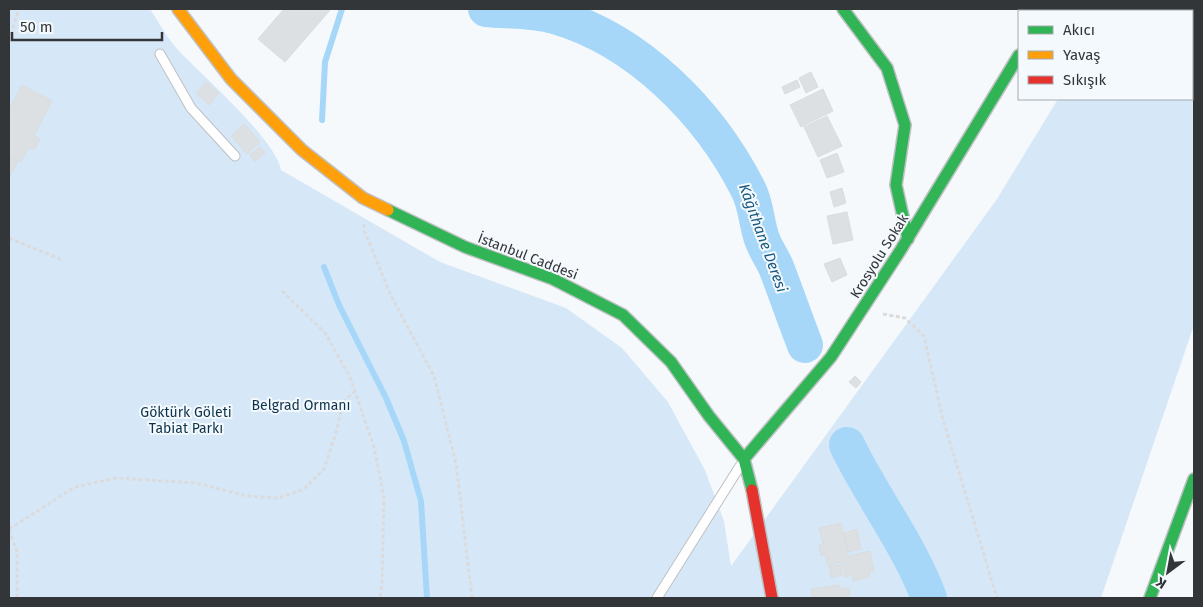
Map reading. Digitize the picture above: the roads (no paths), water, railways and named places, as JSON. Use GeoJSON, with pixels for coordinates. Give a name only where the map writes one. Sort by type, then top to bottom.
{"type":"FeatureCollection","features":[{"type":"Feature","properties":{"kind":"main road","name":"İstanbul Caddesi"},"geometry":{"type":"LineString","coordinates":[[178,9],[231,79],[302,150],[363,198],[466,247],[553,279],[623,314],[671,362],[709,416],[744,459],[756,506],[772,598]]}},
{"type":"Feature","properties":{"kind":"main road"},"geometry":{"type":"LineString","coordinates":[[843,9],[886,68],[905,125],[896,186],[908,238]]}},
{"type":"Feature","properties":{"kind":"main road","name":"Krosyolu Sokak"},"geometry":{"type":"LineString","coordinates":[[744,459],[831,357],[908,238],[1018,57]]}},
{"type":"Feature","properties":{"kind":"main road"},"geometry":{"type":"LineString","coordinates":[[1150,598],[1194,479]]}},
{"type":"Feature","properties":{"kind":"lane"},"geometry":{"type":"LineString","coordinates":[[160,54],[191,108],[235,156]]}},
{"type":"Feature","properties":{"kind":"lane"},"geometry":{"type":"LineString","coordinates":[[657,598],[744,459]]}},
{"type":"Feature","properties":{"kind":"waterway"},"geometry":{"type":"LineString","coordinates":[[322,120],[325,62],[342,9]]}},
{"type":"Feature","properties":{"kind":"waterway","name":"Kâğıthane Deresi"},"geometry":{"type":"LineString","coordinates":[[486,9],[546,14],[585,27],[614,42],[642,61],[692,107],[732,160],[748,189],[753,200],[762,240],[776,267],[805,345]]}},
{"type":"Feature","properties":{"kind":"waterway"},"geometry":{"type":"LineString","coordinates":[[324,267],[339,305],[386,398],[404,441],[421,501],[427,598]]}},
{"type":"Feature","properties":{"kind":"waterway","name":"Kâğıthane Deresi"},"geometry":{"type":"LineString","coordinates":[[847,445],[901,540],[929,598]]}},
{"type":"Feature","properties":{"kind":"park label","name":"Belgrad Ormanı"},"geometry":{"type":"Point","coordinates":[301,405]}},
{"type":"Feature","properties":{"kind":"park label","name":"Göktürk Göleti Tabiat Parkı"},"geometry":{"type":"Point","coordinates":[186,420]}}]}
